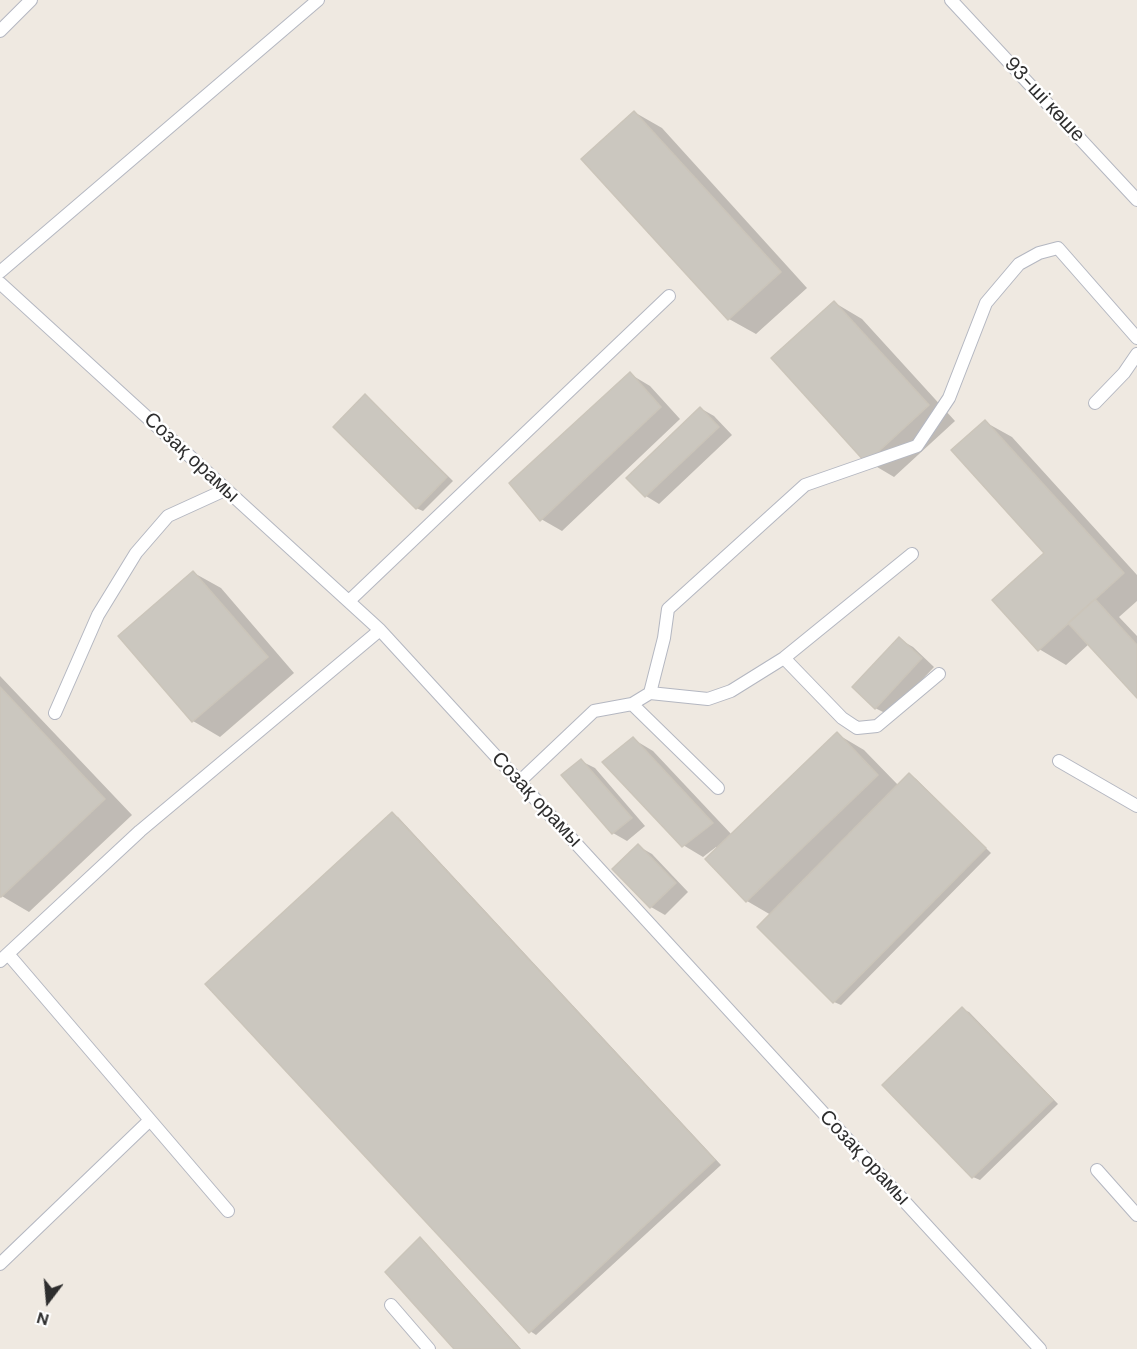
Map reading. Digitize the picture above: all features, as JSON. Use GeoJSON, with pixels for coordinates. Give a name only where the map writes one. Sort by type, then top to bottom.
{"type":"FeatureCollection","features":[{"type":"Feature","properties":{"kind":"lane"},"geometry":{"type":"LineString","coordinates":[[1,29],[31,0]]}},
{"type":"Feature","properties":{"kind":"lane"},"geometry":{"type":"LineString","coordinates":[[0,272],[318,0]]}},
{"type":"Feature","properties":{"kind":"lane","name":"93-ші көше"},"geometry":{"type":"LineString","coordinates":[[951,0],[1137,200]]}},
{"type":"Feature","properties":{"kind":"lane"},"geometry":{"type":"LineString","coordinates":[[650,693],[664,638],[668,609],[805,485],[917,446],[949,398],[986,303],[1019,264],[1039,253],[1058,248],[1137,338]]}},
{"type":"Feature","properties":{"kind":"lane","name":"Созақ орамы"},"geometry":{"type":"LineString","coordinates":[[0,283],[380,630],[1040,1349]]}},
{"type":"Feature","properties":{"kind":"lane"},"geometry":{"type":"LineString","coordinates":[[349,601],[669,296]]}},
{"type":"Feature","properties":{"kind":"lane"},"geometry":{"type":"LineString","coordinates":[[1095,402],[1124,373],[1137,354]]}},
{"type":"Feature","properties":{"kind":"lane"},"geometry":{"type":"LineString","coordinates":[[55,713],[98,615],[136,553],[168,516],[225,490]]}},
{"type":"Feature","properties":{"kind":"lane"},"geometry":{"type":"LineString","coordinates":[[519,782],[594,711],[632,704],[650,693],[708,699],[731,691],[784,658],[912,554]]}},
{"type":"Feature","properties":{"kind":"lane"},"geometry":{"type":"LineString","coordinates":[[228,1211],[150,1120],[4,958],[140,831],[380,630]]}},
{"type":"Feature","properties":{"kind":"lane"},"geometry":{"type":"LineString","coordinates":[[784,658],[842,718],[857,728],[876,726],[939,674]]}},
{"type":"Feature","properties":{"kind":"lane"},"geometry":{"type":"LineString","coordinates":[[632,704],[718,788]]}},
{"type":"Feature","properties":{"kind":"lane"},"geometry":{"type":"LineString","coordinates":[[1059,761],[1137,806]]}},
{"type":"Feature","properties":{"kind":"lane"},"geometry":{"type":"LineString","coordinates":[[0,1264],[150,1120]]}},
{"type":"Feature","properties":{"kind":"lane"},"geometry":{"type":"LineString","coordinates":[[1096,1170],[1137,1215]]}},
{"type":"Feature","properties":{"kind":"lane"},"geometry":{"type":"LineString","coordinates":[[391,1305],[429,1349]]}},
{"type":"Feature","properties":{"kind":"building"},"geometry":{"type":"Polygon","coordinates":[[[634,111],[781,272],[728,320],[581,159],[634,111]]]}},
{"type":"Feature","properties":{"kind":"building"},"geometry":{"type":"Polygon","coordinates":[[[834,301],[929,405],[866,463],[771,358],[834,301]]]}},
{"type":"Feature","properties":{"kind":"building"},"geometry":{"type":"Polygon","coordinates":[[[630,372],[661,407],[540,521],[509,483],[630,372]]]}},
{"type":"Feature","properties":{"kind":"building"},"geometry":{"type":"Polygon","coordinates":[[[365,394],[447,477],[416,509],[333,427],[365,394]]]}},
{"type":"Feature","properties":{"kind":"building"},"geometry":{"type":"Polygon","coordinates":[[[700,407],[719,427],[645,497],[626,478],[700,407]]]}},
{"type":"Feature","properties":{"kind":"building"},"geometry":{"type":"Polygon","coordinates":[[[985,420],[1124,573],[1038,651],[992,600],[1044,553],[951,450],[985,420]]]}},
{"type":"Feature","properties":{"kind":"building"},"geometry":{"type":"Polygon","coordinates":[[[193,571],[268,657],[192,722],[118,636],[193,571]]]}},
{"type":"Feature","properties":{"kind":"building"},"geometry":{"type":"Polygon","coordinates":[[[1095,599],[1137,645],[1137,698],[1068,623],[1095,599]]]}},
{"type":"Feature","properties":{"kind":"building"},"geometry":{"type":"Polygon","coordinates":[[[899,637],[922,658],[875,709],[852,687],[899,637]]]}},
{"type":"Feature","properties":{"kind":"building"},"geometry":{"type":"Polygon","coordinates":[[[0,687],[105,799],[1,897],[0,897],[0,687]]]}},
{"type":"Feature","properties":{"kind":"building"},"geometry":{"type":"Polygon","coordinates":[[[837,732],[878,775],[746,902],[705,859],[837,732]]]}},
{"type":"Feature","properties":{"kind":"building"},"geometry":{"type":"Polygon","coordinates":[[[633,737],[713,823],[682,847],[602,762],[633,737]]]}},
{"type":"Feature","properties":{"kind":"building"},"geometry":{"type":"Polygon","coordinates":[[[581,759],[632,818],[612,834],[561,775],[581,759]]]}},
{"type":"Feature","properties":{"kind":"building"},"geometry":{"type":"Polygon","coordinates":[[[909,773],[986,848],[833,1003],[757,927],[909,773]]]}},
{"type":"Feature","properties":{"kind":"building"},"geometry":{"type":"Polygon","coordinates":[[[392,812],[715,1160],[529,1333],[205,984],[392,812]]]}},
{"type":"Feature","properties":{"kind":"building"},"geometry":{"type":"Polygon","coordinates":[[[638,844],[676,883],[650,908],[612,869],[638,844]]]}},
{"type":"Feature","properties":{"kind":"building"},"geometry":{"type":"Polygon","coordinates":[[[962,1007],[1053,1100],[972,1178],[882,1085],[962,1007]]]}},
{"type":"Feature","properties":{"kind":"building"},"geometry":{"type":"Polygon","coordinates":[[[420,1237],[519,1349],[454,1349],[385,1272],[420,1237]]]}}]}
